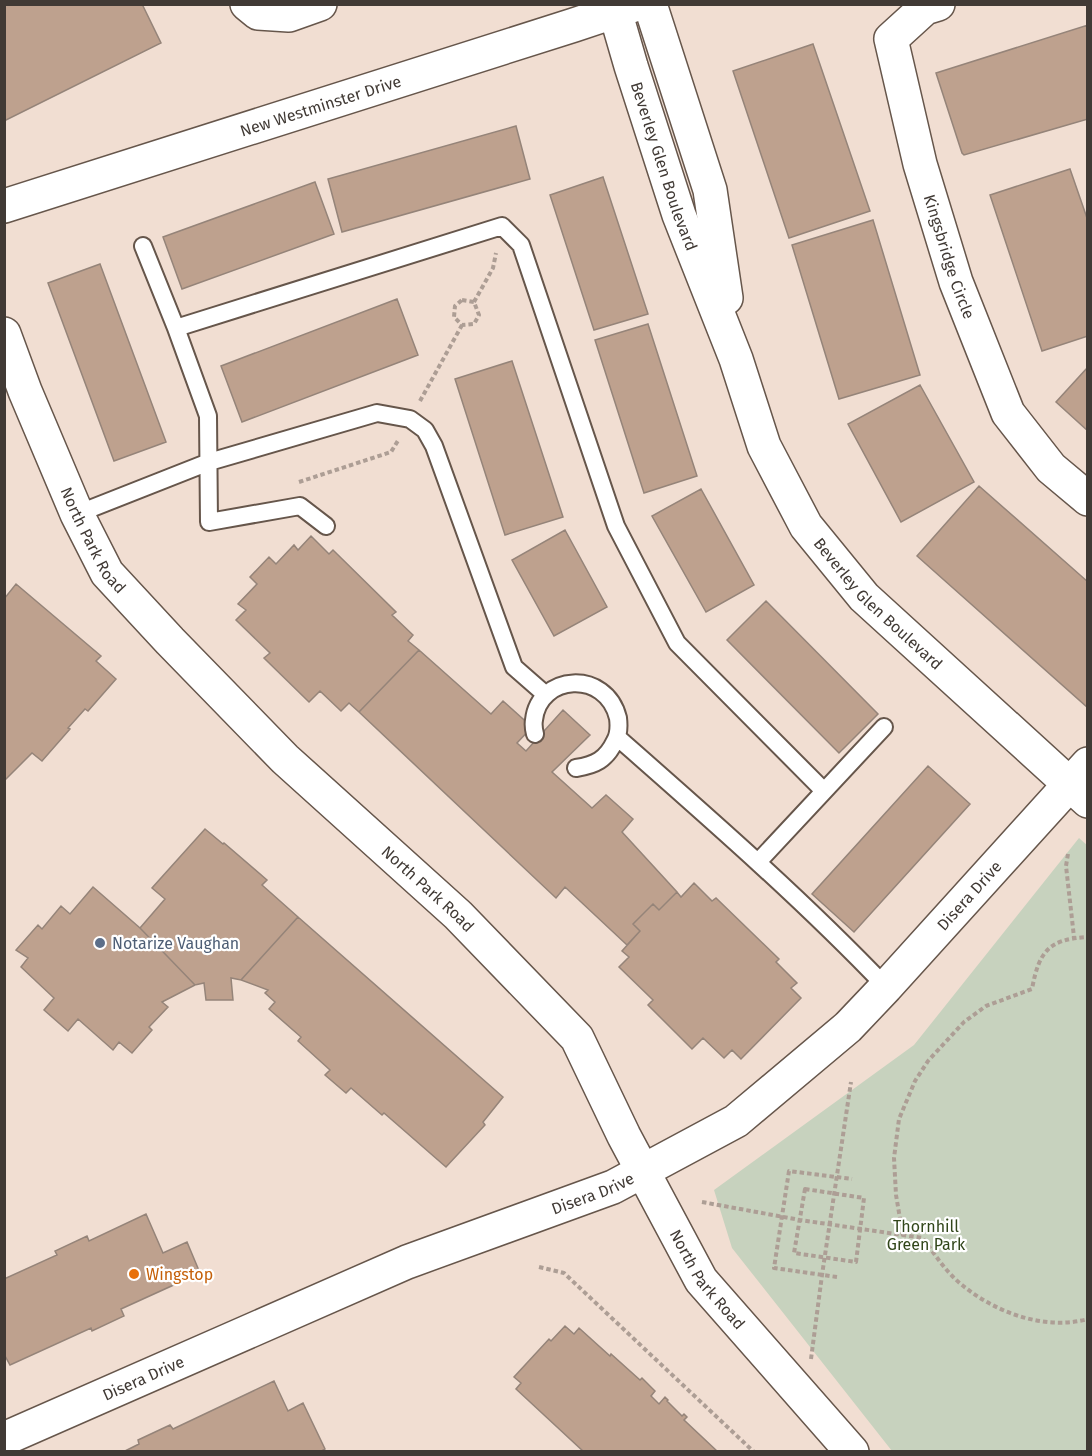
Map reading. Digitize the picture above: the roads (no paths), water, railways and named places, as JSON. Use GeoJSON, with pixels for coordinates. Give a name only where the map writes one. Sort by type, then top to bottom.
{"type":"FeatureCollection","features":[{"type":"Feature","properties":{"kind":"street"},"geometry":{"type":"LineString","coordinates":[[247,4],[258,13],[289,15],[320,4]]}},
{"type":"Feature","properties":{"kind":"street","name":"Beverley Glen Boulevard"},"geometry":{"type":"LineString","coordinates":[[650,4],[710,190],[736,359]]}},
{"type":"Feature","properties":{"kind":"street","name":"Kingsbridge Circle"},"geometry":{"type":"LineString","coordinates":[[938,4],[925,8],[891,39],[926,186],[956,282],[1008,413],[1051,468],[1088,499]]}},
{"type":"Feature","properties":{"kind":"street","name":"Beverley Glen Boulevard"},"geometry":{"type":"LineString","coordinates":[[621,7],[630,66],[679,215],[736,359],[764,446],[806,526],[864,597],[1081,783]]}},
{"type":"Feature","properties":{"kind":"street","name":"New Westminster Drive"},"geometry":{"type":"LineString","coordinates":[[4,206],[621,7]]}},
{"type":"Feature","properties":{"kind":"street","name":"North Park Road"},"geometry":{"type":"LineString","coordinates":[[4,334],[25,391],[77,514],[107,573],[285,759],[458,915],[577,1038],[643,1172],[700,1280],[842,1448]]}},
{"type":"Feature","properties":{"kind":"street","name":"Disera Drive"},"geometry":{"type":"LineString","coordinates":[[4,1439],[407,1262],[613,1187],[736,1121],[848,1028],[1081,783]]}},
{"type":"Feature","properties":{"kind":"lane"},"geometry":{"type":"LineString","coordinates":[[176,328],[502,226],[521,245],[616,526],[677,643],[824,791]]}},
{"type":"Feature","properties":{"kind":"lane"},"geometry":{"type":"LineString","coordinates":[[143,246],[208,416],[209,522],[300,506],[326,526]]}},
{"type":"Feature","properties":{"kind":"lane"},"geometry":{"type":"LineString","coordinates":[[77,514],[209,462],[377,413],[410,419],[425,430],[434,446],[514,667],[546,695]]}},
{"type":"Feature","properties":{"kind":"lane"},"geometry":{"type":"LineString","coordinates":[[535,734],[534,720],[538,707],[546,695],[557,687],[571,683],[584,684],[597,688],[608,697],[616,709],[619,723],[617,737],[611,749],[602,759],[590,766],[576,768]]}},
{"type":"Feature","properties":{"kind":"lane"},"geometry":{"type":"LineString","coordinates":[[758,862],[884,727]]}},
{"type":"Feature","properties":{"kind":"lane"},"geometry":{"type":"LineString","coordinates":[[617,737],[758,862],[861,960],[886,987]]}},
{"type":"Feature","properties":{"kind":"place","name":"Notarize Vaughan"},"geometry":{"type":"Point","coordinates":[100,943]}},
{"type":"Feature","properties":{"kind":"place","name":"Wingstop"},"geometry":{"type":"Point","coordinates":[134,1274]}},
{"type":"Feature","properties":{"kind":"park label","name":"Thornhill Green Park"},"geometry":{"type":"Point","coordinates":[926,1235]}}]}
